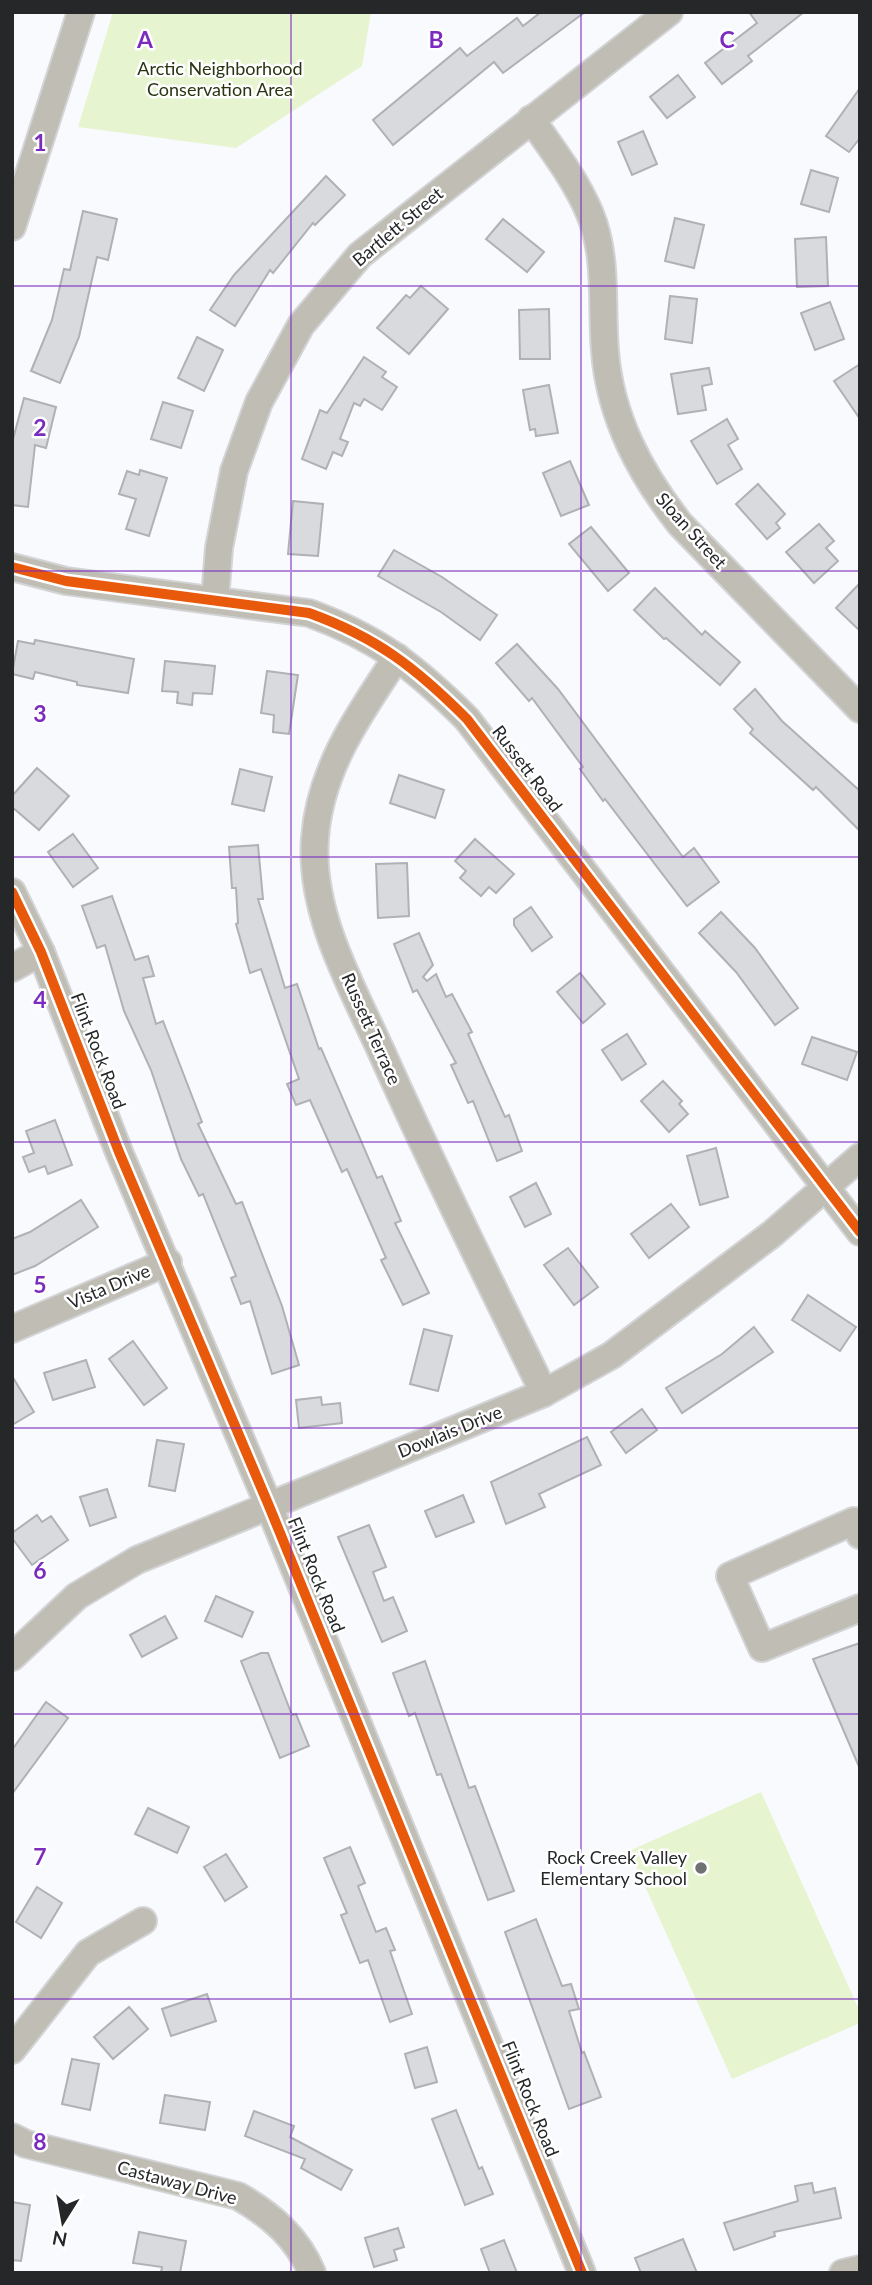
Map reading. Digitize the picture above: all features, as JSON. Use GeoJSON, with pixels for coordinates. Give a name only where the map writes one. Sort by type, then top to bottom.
{"type":"FeatureCollection","features":[{"type":"Feature","properties":{"kind":"street"},"geometry":{"type":"LineString","coordinates":[[12,227],[81,12]]}},
{"type":"Feature","properties":{"kind":"street","name":"Bartlett Street"},"geometry":{"type":"LineString","coordinates":[[215,599],[219,548],[234,471],[259,402],[301,325],[360,255],[669,12]]}},
{"type":"Feature","properties":{"kind":"street","name":"Sloan Street"},"geometry":{"type":"LineString","coordinates":[[531,119],[564,167],[590,215],[603,268],[605,350],[609,386],[629,446],[654,490],[680,524],[860,709]]}},
{"type":"Feature","properties":{"kind":"street","name":"Russett Road"},"geometry":{"type":"LineString","coordinates":[[12,566],[66,581],[309,613],[348,627],[424,676],[467,719],[860,1232]]}},
{"type":"Feature","properties":{"kind":"street","name":"Russett Terrace"},"geometry":{"type":"LineString","coordinates":[[397,657],[349,729],[327,776],[314,838],[319,896],[334,946],[428,1157],[544,1393]]}},
{"type":"Feature","properties":{"kind":"street","name":"Flint Rock Road"},"geometry":{"type":"LineString","coordinates":[[12,892],[41,952],[119,1152],[168,1262],[269,1506],[582,2273]]}},
{"type":"Feature","properties":{"kind":"street"},"geometry":{"type":"LineString","coordinates":[[12,968],[41,952]]}},
{"type":"Feature","properties":{"kind":"street","name":"Dowlais Drive"},"geometry":{"type":"LineString","coordinates":[[12,1657],[78,1595],[137,1560],[544,1393],[612,1355],[772,1234],[860,1157]]}},
{"type":"Feature","properties":{"kind":"street","name":"Vista Drive"},"geometry":{"type":"LineString","coordinates":[[12,1329],[168,1262]]}},
{"type":"Feature","properties":{"kind":"street"},"geometry":{"type":"LineString","coordinates":[[860,1535],[853,1521],[730,1576],[762,1648],[860,1608]]}},
{"type":"Feature","properties":{"kind":"street"},"geometry":{"type":"LineString","coordinates":[[12,2050],[88,1953],[143,1921]]}},
{"type":"Feature","properties":{"kind":"street","name":"Castaway Drive"},"geometry":{"type":"LineString","coordinates":[[12,2137],[26,2144],[238,2196],[266,2212],[302,2249],[312,2273]]}},
{"type":"Feature","properties":{"kind":"street"},"geometry":{"type":"LineString","coordinates":[[843,2273],[860,2269]]}},
{"type":"Feature","properties":{"kind":"green space","name":"Arctic Neighborhood Conservation Area"},"geometry":{"type":"Polygon","coordinates":[[[113,12],[371,12],[362,66],[236,148],[78,127],[113,12]]]}},
{"type":"Feature","properties":{"kind":"green space"},"geometry":{"type":"Polygon","coordinates":[[[761,1792],[860,2012],[860,2023],[732,2079],[629,1851],[761,1792]]]}},
{"type":"Feature","properties":{"kind":"building"},"geometry":{"type":"Polygon","coordinates":[[[541,12],[585,12],[503,73],[494,62],[393,145],[373,120],[460,48],[467,56],[517,18],[523,26],[541,12]]]}},
{"type":"Feature","properties":{"kind":"building"},"geometry":{"type":"Polygon","coordinates":[[[749,12],[804,12],[748,56],[752,61],[722,84],[705,63],[757,23],[749,12]]]}},
{"type":"Feature","properties":{"kind":"building"},"geometry":{"type":"Polygon","coordinates":[[[678,75],[695,97],[667,118],[650,97],[678,75]]]}},
{"type":"Feature","properties":{"kind":"building"},"geometry":{"type":"Polygon","coordinates":[[[860,88],[860,138],[849,152],[826,136],[860,88]]]}},
{"type":"Feature","properties":{"kind":"building"},"geometry":{"type":"Polygon","coordinates":[[[643,131],[657,164],[632,175],[618,142],[643,131]]]}},
{"type":"Feature","properties":{"kind":"building"},"geometry":{"type":"Polygon","coordinates":[[[811,170],[838,178],[829,212],[801,204],[811,170]]]}},
{"type":"Feature","properties":{"kind":"building"},"geometry":{"type":"Polygon","coordinates":[[[326,176],[345,195],[315,225],[313,223],[273,273],[270,270],[235,326],[210,310],[234,275],[326,176]]]}},
{"type":"Feature","properties":{"kind":"building"},"geometry":{"type":"Polygon","coordinates":[[[83,211],[117,219],[108,260],[97,257],[79,337],[60,383],[31,371],[52,320],[64,269],[70,270],[83,211]]]}},
{"type":"Feature","properties":{"kind":"building"},"geometry":{"type":"Polygon","coordinates":[[[675,218],[704,225],[694,268],[665,261],[675,218]]]}},
{"type":"Feature","properties":{"kind":"building"},"geometry":{"type":"Polygon","coordinates":[[[503,219],[544,252],[527,272],[486,239],[503,219]]]}},
{"type":"Feature","properties":{"kind":"building"},"geometry":{"type":"Polygon","coordinates":[[[826,237],[828,286],[797,287],[795,239],[826,237]]]}},
{"type":"Feature","properties":{"kind":"building"},"geometry":{"type":"Polygon","coordinates":[[[421,286],[448,309],[409,354],[377,328],[406,295],[410,298],[421,286]]]}},
{"type":"Feature","properties":{"kind":"building"},"geometry":{"type":"Polygon","coordinates":[[[670,296],[697,299],[692,343],[665,339],[670,296]]]}},
{"type":"Feature","properties":{"kind":"building"},"geometry":{"type":"Polygon","coordinates":[[[830,302],[844,339],[815,350],[801,313],[830,302]]]}},
{"type":"Feature","properties":{"kind":"building"},"geometry":{"type":"Polygon","coordinates":[[[549,309],[550,359],[520,359],[519,310],[549,309]]]}},
{"type":"Feature","properties":{"kind":"building"},"geometry":{"type":"Polygon","coordinates":[[[197,337],[223,350],[204,391],[178,378],[197,337]]]}},
{"type":"Feature","properties":{"kind":"building"},"geometry":{"type":"Polygon","coordinates":[[[364,357],[386,372],[382,377],[397,387],[382,410],[364,399],[360,406],[354,403],[340,439],[348,442],[342,456],[333,452],[326,469],[302,459],[320,410],[327,413],[364,357]]]}},
{"type":"Feature","properties":{"kind":"building"},"geometry":{"type":"Polygon","coordinates":[[[860,364],[860,419],[834,381],[860,364]]]}},
{"type":"Feature","properties":{"kind":"building"},"geometry":{"type":"Polygon","coordinates":[[[709,368],[712,384],[702,386],[706,410],[678,414],[671,374],[709,368]]]}},
{"type":"Feature","properties":{"kind":"building"},"geometry":{"type":"Polygon","coordinates":[[[549,385],[558,433],[536,436],[535,429],[530,430],[523,390],[549,385]]]}},
{"type":"Feature","properties":{"kind":"building"},"geometry":{"type":"Polygon","coordinates":[[[24,398],[56,407],[46,448],[35,445],[28,507],[12,505],[12,443],[24,398]]]}},
{"type":"Feature","properties":{"kind":"building"},"geometry":{"type":"Polygon","coordinates":[[[163,402],[193,411],[181,448],[151,439],[163,402]]]}},
{"type":"Feature","properties":{"kind":"building"},"geometry":{"type":"Polygon","coordinates":[[[727,419],[738,439],[728,445],[742,469],[717,484],[691,441],[727,419]]]}},
{"type":"Feature","properties":{"kind":"building"},"geometry":{"type":"Polygon","coordinates":[[[570,461],[589,505],[561,516],[543,473],[570,461]]]}},
{"type":"Feature","properties":{"kind":"building"},"geometry":{"type":"Polygon","coordinates":[[[140,470],[167,478],[149,536],[126,529],[136,499],[119,494],[127,471],[139,475],[140,470]]]}},
{"type":"Feature","properties":{"kind":"building"},"geometry":{"type":"Polygon","coordinates":[[[758,484],[785,514],[776,523],[780,528],[767,539],[736,504],[758,484]]]}},
{"type":"Feature","properties":{"kind":"building"},"geometry":{"type":"Polygon","coordinates":[[[293,501],[323,504],[318,556],[288,554],[293,501]]]}},
{"type":"Feature","properties":{"kind":"building"},"geometry":{"type":"Polygon","coordinates":[[[819,524],[834,541],[826,548],[838,561],[814,583],[786,552],[819,524]]]}},
{"type":"Feature","properties":{"kind":"building"},"geometry":{"type":"Polygon","coordinates":[[[591,527],[629,573],[608,591],[569,544],[591,527]]]}},
{"type":"Feature","properties":{"kind":"building"},"geometry":{"type":"Polygon","coordinates":[[[394,550],[442,577],[497,615],[480,640],[441,612],[378,576],[394,550]]]}},
{"type":"Feature","properties":{"kind":"building"},"geometry":{"type":"Polygon","coordinates":[[[860,583],[860,631],[836,608],[860,583]]]}},
{"type":"Feature","properties":{"kind":"building"},"geometry":{"type":"Polygon","coordinates":[[[655,588],[702,635],[705,631],[740,662],[720,685],[664,639],[634,610],[655,588]]]}},
{"type":"Feature","properties":{"kind":"building"},"geometry":{"type":"Polygon","coordinates":[[[35,640],[134,659],[128,693],[77,685],[77,682],[35,672],[33,679],[12,674],[18,641],[34,644],[35,640]]]}},
{"type":"Feature","properties":{"kind":"building"},"geometry":{"type":"Polygon","coordinates":[[[517,644],[558,689],[683,857],[694,848],[719,882],[687,906],[605,799],[603,801],[580,769],[583,767],[532,698],[529,701],[496,663],[517,644]]]}},
{"type":"Feature","properties":{"kind":"building"},"geometry":{"type":"Polygon","coordinates":[[[165,661],[215,666],[212,694],[193,693],[192,705],[177,703],[178,692],[162,691],[165,661]]]}},
{"type":"Feature","properties":{"kind":"building"},"geometry":{"type":"Polygon","coordinates":[[[267,671],[298,675],[289,734],[273,732],[274,715],[261,713],[267,671]]]}},
{"type":"Feature","properties":{"kind":"building"},"geometry":{"type":"Polygon","coordinates":[[[755,689],[782,721],[860,791],[860,831],[816,787],[813,790],[750,733],[753,729],[734,709],[755,689]]]}},
{"type":"Feature","properties":{"kind":"building"},"geometry":{"type":"Polygon","coordinates":[[[37,768],[69,796],[39,830],[12,807],[12,796],[37,768]]]}},
{"type":"Feature","properties":{"kind":"building"},"geometry":{"type":"Polygon","coordinates":[[[240,769],[272,777],[264,811],[232,804],[240,769]]]}},
{"type":"Feature","properties":{"kind":"building"},"geometry":{"type":"Polygon","coordinates":[[[399,775],[444,790],[435,818],[390,803],[399,775]]]}},
{"type":"Feature","properties":{"kind":"building"},"geometry":{"type":"Polygon","coordinates":[[[73,834],[98,868],[73,887],[48,852],[73,834]]]}},
{"type":"Feature","properties":{"kind":"building"},"geometry":{"type":"Polygon","coordinates":[[[475,839],[514,874],[496,893],[489,887],[481,896],[460,878],[466,871],[455,861],[475,839]]]}},
{"type":"Feature","properties":{"kind":"building"},"geometry":{"type":"Polygon","coordinates":[[[258,845],[263,899],[258,899],[285,988],[297,984],[319,1049],[321,1048],[377,1178],[382,1176],[401,1221],[395,1223],[429,1293],[403,1305],[381,1260],[386,1258],[347,1169],[342,1172],[310,1100],[296,1105],[287,1084],[299,1079],[261,969],[250,973],[236,924],[236,888],[232,888],[229,847],[258,845]]]}},
{"type":"Feature","properties":{"kind":"building"},"geometry":{"type":"Polygon","coordinates":[[[407,863],[409,916],[378,918],[376,864],[407,863]]]}},
{"type":"Feature","properties":{"kind":"building"},"geometry":{"type":"Polygon","coordinates":[[[112,896],[135,960],[148,956],[154,976],[143,978],[156,1024],[163,1021],[202,1122],[198,1124],[236,1204],[242,1202],[282,1306],[299,1365],[272,1374],[250,1301],[241,1304],[231,1278],[236,1276],[203,1194],[199,1196],[181,1159],[151,1070],[124,1011],[105,945],[97,948],[82,906],[112,896]]]}},
{"type":"Feature","properties":{"kind":"building"},"geometry":{"type":"Polygon","coordinates":[[[531,907],[552,937],[532,951],[514,925],[514,919],[531,907]]]}},
{"type":"Feature","properties":{"kind":"building"},"geometry":{"type":"Polygon","coordinates":[[[721,912],[755,948],[798,1008],[775,1025],[736,972],[699,933],[721,912]]]}},
{"type":"Feature","properties":{"kind":"building"},"geometry":{"type":"Polygon","coordinates":[[[419,933],[433,965],[423,977],[427,981],[436,974],[446,997],[452,994],[472,1032],[468,1034],[505,1117],[509,1115],[522,1151],[497,1161],[473,1101],[468,1103],[451,1065],[456,1063],[417,990],[413,992],[394,944],[419,933]]]}},
{"type":"Feature","properties":{"kind":"building"},"geometry":{"type":"Polygon","coordinates":[[[580,973],[605,1004],[583,1023],[557,992],[580,973]]]}},
{"type":"Feature","properties":{"kind":"building"},"geometry":{"type":"Polygon","coordinates":[[[627,1034],[646,1064],[622,1080],[602,1050],[627,1034]]]}},
{"type":"Feature","properties":{"kind":"building"},"geometry":{"type":"Polygon","coordinates":[[[812,1037],[857,1052],[847,1080],[802,1064],[812,1037]]]}},
{"type":"Feature","properties":{"kind":"building"},"geometry":{"type":"Polygon","coordinates":[[[663,1081],[682,1101],[679,1104],[688,1114],[669,1132],[641,1101],[663,1081]]]}},
{"type":"Feature","properties":{"kind":"building"},"geometry":{"type":"Polygon","coordinates":[[[55,1120],[72,1165],[48,1174],[45,1166],[29,1172],[23,1157],[34,1153],[26,1131],[55,1120]]]}},
{"type":"Feature","properties":{"kind":"building"},"geometry":{"type":"Polygon","coordinates":[[[716,1148],[728,1197],[700,1205],[687,1156],[716,1148]]]}},
{"type":"Feature","properties":{"kind":"building"},"geometry":{"type":"Polygon","coordinates":[[[536,1183],[551,1214],[525,1227],[510,1197],[536,1183]]]}},
{"type":"Feature","properties":{"kind":"building"},"geometry":{"type":"Polygon","coordinates":[[[81,1200],[98,1227],[35,1266],[12,1275],[12,1239],[30,1232],[81,1200]]]}},
{"type":"Feature","properties":{"kind":"building"},"geometry":{"type":"Polygon","coordinates":[[[671,1204],[689,1227],[649,1258],[631,1234],[671,1204]]]}},
{"type":"Feature","properties":{"kind":"building"},"geometry":{"type":"Polygon","coordinates":[[[568,1248],[598,1287],[574,1305],[544,1265],[568,1248]]]}},
{"type":"Feature","properties":{"kind":"building"},"geometry":{"type":"Polygon","coordinates":[[[808,1295],[856,1327],[840,1351],[792,1320],[808,1295]]]}},
{"type":"Feature","properties":{"kind":"building"},"geometry":{"type":"Polygon","coordinates":[[[754,1327],[773,1352],[682,1413],[666,1388],[722,1354],[754,1327]]]}},
{"type":"Feature","properties":{"kind":"building"},"geometry":{"type":"Polygon","coordinates":[[[424,1329],[452,1336],[438,1391],[410,1384],[424,1329]]]}},
{"type":"Feature","properties":{"kind":"building"},"geometry":{"type":"Polygon","coordinates":[[[133,1341],[167,1388],[144,1405],[109,1359],[133,1341]]]}},
{"type":"Feature","properties":{"kind":"building"},"geometry":{"type":"Polygon","coordinates":[[[86,1360],[95,1387],[53,1400],[44,1373],[86,1360]]]}},
{"type":"Feature","properties":{"kind":"building"},"geometry":{"type":"Polygon","coordinates":[[[12,1376],[34,1412],[12,1425],[12,1376]]]}},
{"type":"Feature","properties":{"kind":"building"},"geometry":{"type":"Polygon","coordinates":[[[321,1397],[322,1405],[340,1403],[342,1423],[299,1428],[296,1400],[321,1397]]]}},
{"type":"Feature","properties":{"kind":"building"},"geometry":{"type":"Polygon","coordinates":[[[642,1409],[657,1430],[626,1453],[611,1432],[642,1409]]]}},
{"type":"Feature","properties":{"kind":"building"},"geometry":{"type":"Polygon","coordinates":[[[587,1437],[601,1465],[539,1494],[545,1507],[506,1524],[491,1482],[587,1437]]]}},
{"type":"Feature","properties":{"kind":"building"},"geometry":{"type":"Polygon","coordinates":[[[157,1440],[184,1444],[175,1491],[149,1486],[157,1440]]]}},
{"type":"Feature","properties":{"kind":"building"},"geometry":{"type":"Polygon","coordinates":[[[107,1489],[116,1517],[90,1526],[80,1497],[107,1489]]]}},
{"type":"Feature","properties":{"kind":"building"},"geometry":{"type":"Polygon","coordinates":[[[463,1495],[474,1522],[436,1537],[425,1511],[463,1495]]]}},
{"type":"Feature","properties":{"kind":"building"},"geometry":{"type":"Polygon","coordinates":[[[37,1515],[42,1522],[51,1516],[68,1540],[32,1565],[12,1538],[12,1533],[37,1515]]]}},
{"type":"Feature","properties":{"kind":"building"},"geometry":{"type":"Polygon","coordinates":[[[369,1525],[386,1567],[373,1572],[384,1601],[393,1597],[407,1631],[382,1642],[338,1537],[369,1525]]]}},
{"type":"Feature","properties":{"kind":"building"},"geometry":{"type":"Polygon","coordinates":[[[216,1596],[253,1612],[242,1637],[205,1621],[216,1596]]]}},
{"type":"Feature","properties":{"kind":"building"},"geometry":{"type":"Polygon","coordinates":[[[165,1616],[177,1638],[142,1657],[130,1635],[165,1616]]]}},
{"type":"Feature","properties":{"kind":"building"},"geometry":{"type":"Polygon","coordinates":[[[860,1643],[860,1769],[813,1659],[860,1643]]]}},
{"type":"Feature","properties":{"kind":"building"},"geometry":{"type":"Polygon","coordinates":[[[268,1653],[292,1715],[296,1714],[309,1746],[280,1758],[241,1661],[268,1653]]]}},
{"type":"Feature","properties":{"kind":"building"},"geometry":{"type":"Polygon","coordinates":[[[425,1661],[469,1788],[475,1786],[514,1891],[488,1900],[441,1774],[437,1775],[415,1713],[409,1716],[393,1673],[425,1661]]]}},
{"type":"Feature","properties":{"kind":"building"},"geometry":{"type":"Polygon","coordinates":[[[46,1702],[68,1718],[12,1794],[12,1750],[46,1702]]]}},
{"type":"Feature","properties":{"kind":"building"},"geometry":{"type":"Polygon","coordinates":[[[148,1808],[189,1827],[177,1853],[135,1834],[148,1808]]]}},
{"type":"Feature","properties":{"kind":"building"},"geometry":{"type":"Polygon","coordinates":[[[350,1847],[365,1883],[358,1886],[376,1932],[386,1928],[395,1950],[390,1951],[412,2014],[390,2022],[368,1960],[360,1963],[341,1915],[347,1913],[324,1858],[350,1847]]]}},
{"type":"Feature","properties":{"kind":"building"},"geometry":{"type":"Polygon","coordinates":[[[226,1854],[247,1887],[225,1901],[204,1867],[226,1854]]]}},
{"type":"Feature","properties":{"kind":"building"},"geometry":{"type":"Polygon","coordinates":[[[37,1887],[62,1903],[41,1938],[16,1922],[37,1887]]]}},
{"type":"Feature","properties":{"kind":"building"},"geometry":{"type":"Polygon","coordinates":[[[536,1919],[562,1986],[571,1984],[579,2009],[569,2011],[582,2053],[584,2052],[601,2097],[569,2109],[505,1932],[536,1919]]]}},
{"type":"Feature","properties":{"kind":"building"},"geometry":{"type":"Polygon","coordinates":[[[207,1994],[216,2021],[171,2036],[162,2009],[207,1994]]]}},
{"type":"Feature","properties":{"kind":"building"},"geometry":{"type":"Polygon","coordinates":[[[129,2007],[148,2029],[113,2059],[94,2037],[129,2007]]]}},
{"type":"Feature","properties":{"kind":"building"},"geometry":{"type":"Polygon","coordinates":[[[427,2047],[437,2082],[415,2088],[405,2054],[427,2047]]]}},
{"type":"Feature","properties":{"kind":"building"},"geometry":{"type":"Polygon","coordinates":[[[72,2059],[99,2064],[90,2110],[62,2104],[72,2059]]]}},
{"type":"Feature","properties":{"kind":"building"},"geometry":{"type":"Polygon","coordinates":[[[165,2095],[210,2102],[205,2130],[160,2123],[165,2095]]]}},
{"type":"Feature","properties":{"kind":"building"},"geometry":{"type":"Polygon","coordinates":[[[456,2110],[479,2169],[482,2167],[493,2194],[465,2205],[432,2119],[456,2110]]]}},
{"type":"Feature","properties":{"kind":"building"},"geometry":{"type":"Polygon","coordinates":[[[254,2111],[294,2126],[290,2137],[352,2170],[341,2190],[301,2168],[305,2159],[245,2136],[254,2111]]]}},
{"type":"Feature","properties":{"kind":"building"},"geometry":{"type":"Polygon","coordinates":[[[812,2183],[814,2193],[835,2188],[841,2218],[774,2232],[775,2236],[734,2250],[724,2223],[798,2201],[795,2186],[812,2183]]]}},
{"type":"Feature","properties":{"kind":"building"},"geometry":{"type":"Polygon","coordinates":[[[12,2202],[30,2205],[21,2261],[12,2260],[12,2202]]]}},
{"type":"Feature","properties":{"kind":"building"},"geometry":{"type":"Polygon","coordinates":[[[398,2228],[404,2247],[394,2250],[397,2260],[374,2267],[365,2238],[398,2228]]]}},
{"type":"Feature","properties":{"kind":"building"},"geometry":{"type":"Polygon","coordinates":[[[139,2232],[186,2241],[180,2273],[161,2273],[162,2267],[133,2263],[139,2232]]]}},
{"type":"Feature","properties":{"kind":"building"},"geometry":{"type":"Polygon","coordinates":[[[683,2239],[697,2273],[641,2273],[635,2258],[683,2239]]]}},
{"type":"Feature","properties":{"kind":"building"},"geometry":{"type":"Polygon","coordinates":[[[504,2240],[517,2273],[490,2273],[481,2249],[504,2240]]]}},
{"type":"Feature","properties":{"kind":"cycle path"},"geometry":{"type":"LineString","coordinates":[[12,567],[66,581],[309,613],[356,633],[413,670],[467,719],[860,1232]]}},
{"type":"Feature","properties":{"kind":"cycle path"},"geometry":{"type":"LineString","coordinates":[[12,892],[41,952],[119,1152],[269,1506],[582,2273]]}},
{"type":"Feature","properties":{"kind":"place","name":"Rock Creek Valley Elementary School"},"geometry":{"type":"Point","coordinates":[701,1868]}}]}
